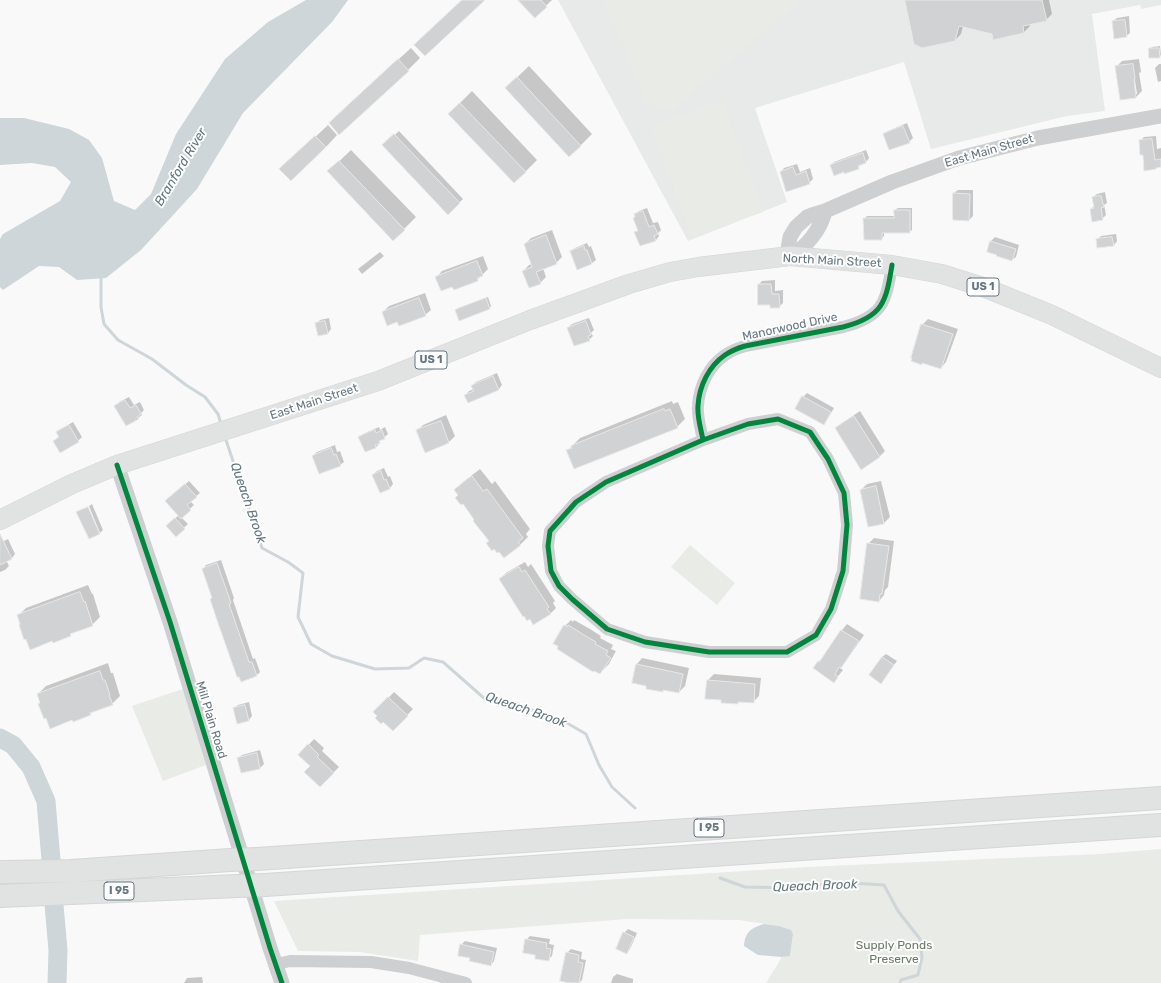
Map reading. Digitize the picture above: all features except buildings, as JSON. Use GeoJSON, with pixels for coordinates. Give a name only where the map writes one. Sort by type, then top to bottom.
{"type":"FeatureCollection","features":[{"type":"Feature","properties":{"kind":"highway","name":"I 95"},"geometry":{"type":"LineString","coordinates":[[0,872],[71,870],[257,859],[1161,798]]}},
{"type":"Feature","properties":{"kind":"highway","name":"I 95"},"geometry":{"type":"LineString","coordinates":[[0,896],[265,885],[1161,825]]}},
{"type":"Feature","properties":{"kind":"main road","name":"North Main Street"},"geometry":{"type":"LineString","coordinates":[[629,284],[670,272],[698,267],[790,256],[892,265],[942,274],[983,287],[1052,315],[1161,368]]}},
{"type":"Feature","properties":{"kind":"main road","name":"East Main Street"},"geometry":{"type":"LineString","coordinates":[[0,520],[72,484],[117,465],[378,381],[530,320],[629,284]]}},
{"type":"Feature","properties":{"kind":"street","name":"East Main Street"},"geometry":{"type":"LineString","coordinates":[[790,256],[804,247],[820,225],[825,211],[892,182],[959,158],[1038,138],[1161,116]]}},
{"type":"Feature","properties":{"kind":"street","name":"Manorwood Drive"},"geometry":{"type":"LineString","coordinates":[[703,440],[698,406],[702,386],[710,371],[724,355],[745,346],[843,327],[864,320],[879,309],[884,301],[888,290],[892,265]]}},
{"type":"Feature","properties":{"kind":"street"},"geometry":{"type":"LineString","coordinates":[[778,419],[810,432],[828,459],[844,493],[847,525],[843,571],[831,609],[816,635],[787,652],[709,652],[645,642],[607,629],[559,586],[551,571],[548,546],[550,531],[576,502],[606,482],[703,440],[748,424],[778,419]]}},
{"type":"Feature","properties":{"kind":"street","name":"Mill Plain Road"},"geometry":{"type":"LineString","coordinates":[[117,465],[170,622],[282,983]]}},
{"type":"Feature","properties":{"kind":"street"},"geometry":{"type":"LineString","coordinates":[[276,964],[290,961],[371,962],[409,968],[466,983]]}},
{"type":"Feature","properties":{"kind":"shaded area"},"geometry":{"type":"Polygon","coordinates":[[[558,0],[1161,0],[1161,5],[1141,9],[1140,5],[1092,14],[1105,111],[1067,116],[931,149],[904,62],[755,108],[787,202],[688,241],[558,0]]]}},
{"type":"Feature","properties":{"kind":"green space"},"geometry":{"type":"Polygon","coordinates":[[[604,0],[795,0],[797,4],[673,110],[646,104],[604,0]]]}},
{"type":"Feature","properties":{"kind":"green space"},"geometry":{"type":"Polygon","coordinates":[[[722,100],[763,212],[691,237],[651,126],[722,100]]]}},
{"type":"Feature","properties":{"kind":"green space"},"geometry":{"type":"Polygon","coordinates":[[[690,545],[735,583],[717,605],[671,567],[690,545]]]}},
{"type":"Feature","properties":{"kind":"green space"},"geometry":{"type":"Polygon","coordinates":[[[183,689],[206,765],[163,781],[132,706],[183,689]]]}},
{"type":"Feature","properties":{"kind":"green space","name":"Supply Ponds Preserve"},"geometry":{"type":"Polygon","coordinates":[[[1161,849],[1161,983],[766,983],[782,957],[790,956],[793,934],[790,930],[779,926],[739,920],[627,919],[420,935],[418,961],[360,952],[298,951],[274,901],[807,867],[1099,854],[1161,849]]]}},
{"type":"Feature","properties":{"kind":"water"},"geometry":{"type":"Polygon","coordinates":[[[306,0],[348,0],[332,22],[243,113],[197,189],[141,250],[106,278],[77,280],[59,267],[39,266],[3,290],[0,287],[0,239],[3,234],[60,201],[71,182],[55,167],[32,163],[0,165],[0,118],[24,118],[69,129],[89,140],[102,158],[114,201],[135,210],[151,194],[176,134],[225,59],[268,22],[306,0]]]}},
{"type":"Feature","properties":{"kind":"water"},"geometry":{"type":"Polygon","coordinates":[[[764,924],[779,926],[791,930],[793,934],[790,956],[782,957],[758,955],[744,946],[747,934],[752,929],[764,924]]]}},
{"type":"Feature","properties":{"kind":"waterway","name":"Queach Brook"},"geometry":{"type":"LineString","coordinates":[[101,275],[101,307],[104,324],[118,340],[152,359],[186,385],[205,397],[218,414],[221,424]]}},
{"type":"Feature","properties":{"kind":"waterway","name":"Queach Brook"},"geometry":{"type":"LineString","coordinates":[[225,437],[262,548],[288,562],[303,573],[298,617],[311,644],[332,656],[375,669],[409,668],[424,658],[443,662],[485,699],[507,702],[560,719],[586,734],[599,765],[612,787],[635,808]]}},
{"type":"Feature","properties":{"kind":"waterway","name":"Branford River"},"geometry":{"type":"LineString","coordinates":[[0,738],[13,745],[31,767],[46,801],[51,860]]}},
{"type":"Feature","properties":{"kind":"waterway","name":"Queach Brook"},"geometry":{"type":"LineString","coordinates":[[720,878],[745,887],[801,888],[837,882],[884,885],[898,911],[920,939],[922,957],[918,975],[901,980],[900,983]]}},
{"type":"Feature","properties":{"kind":"waterway","name":"Branford River"},"geometry":{"type":"LineString","coordinates":[[54,905],[58,950],[57,983]]}},
{"type":"Feature","properties":{"kind":"cycle path"},"geometry":{"type":"LineString","coordinates":[[703,440],[748,424],[778,419],[810,432],[828,459],[844,493],[847,525],[843,571],[831,609],[816,635],[787,652],[709,652],[645,642],[607,629],[559,586],[551,571],[548,546],[550,531],[576,502],[606,482],[703,440],[698,410],[700,391],[706,377],[714,365],[725,355],[745,346],[843,327],[867,318],[880,306],[884,298],[892,265]]}},
{"type":"Feature","properties":{"kind":"cycle path"},"geometry":{"type":"LineString","coordinates":[[117,465],[170,622],[282,983]]}}]}
